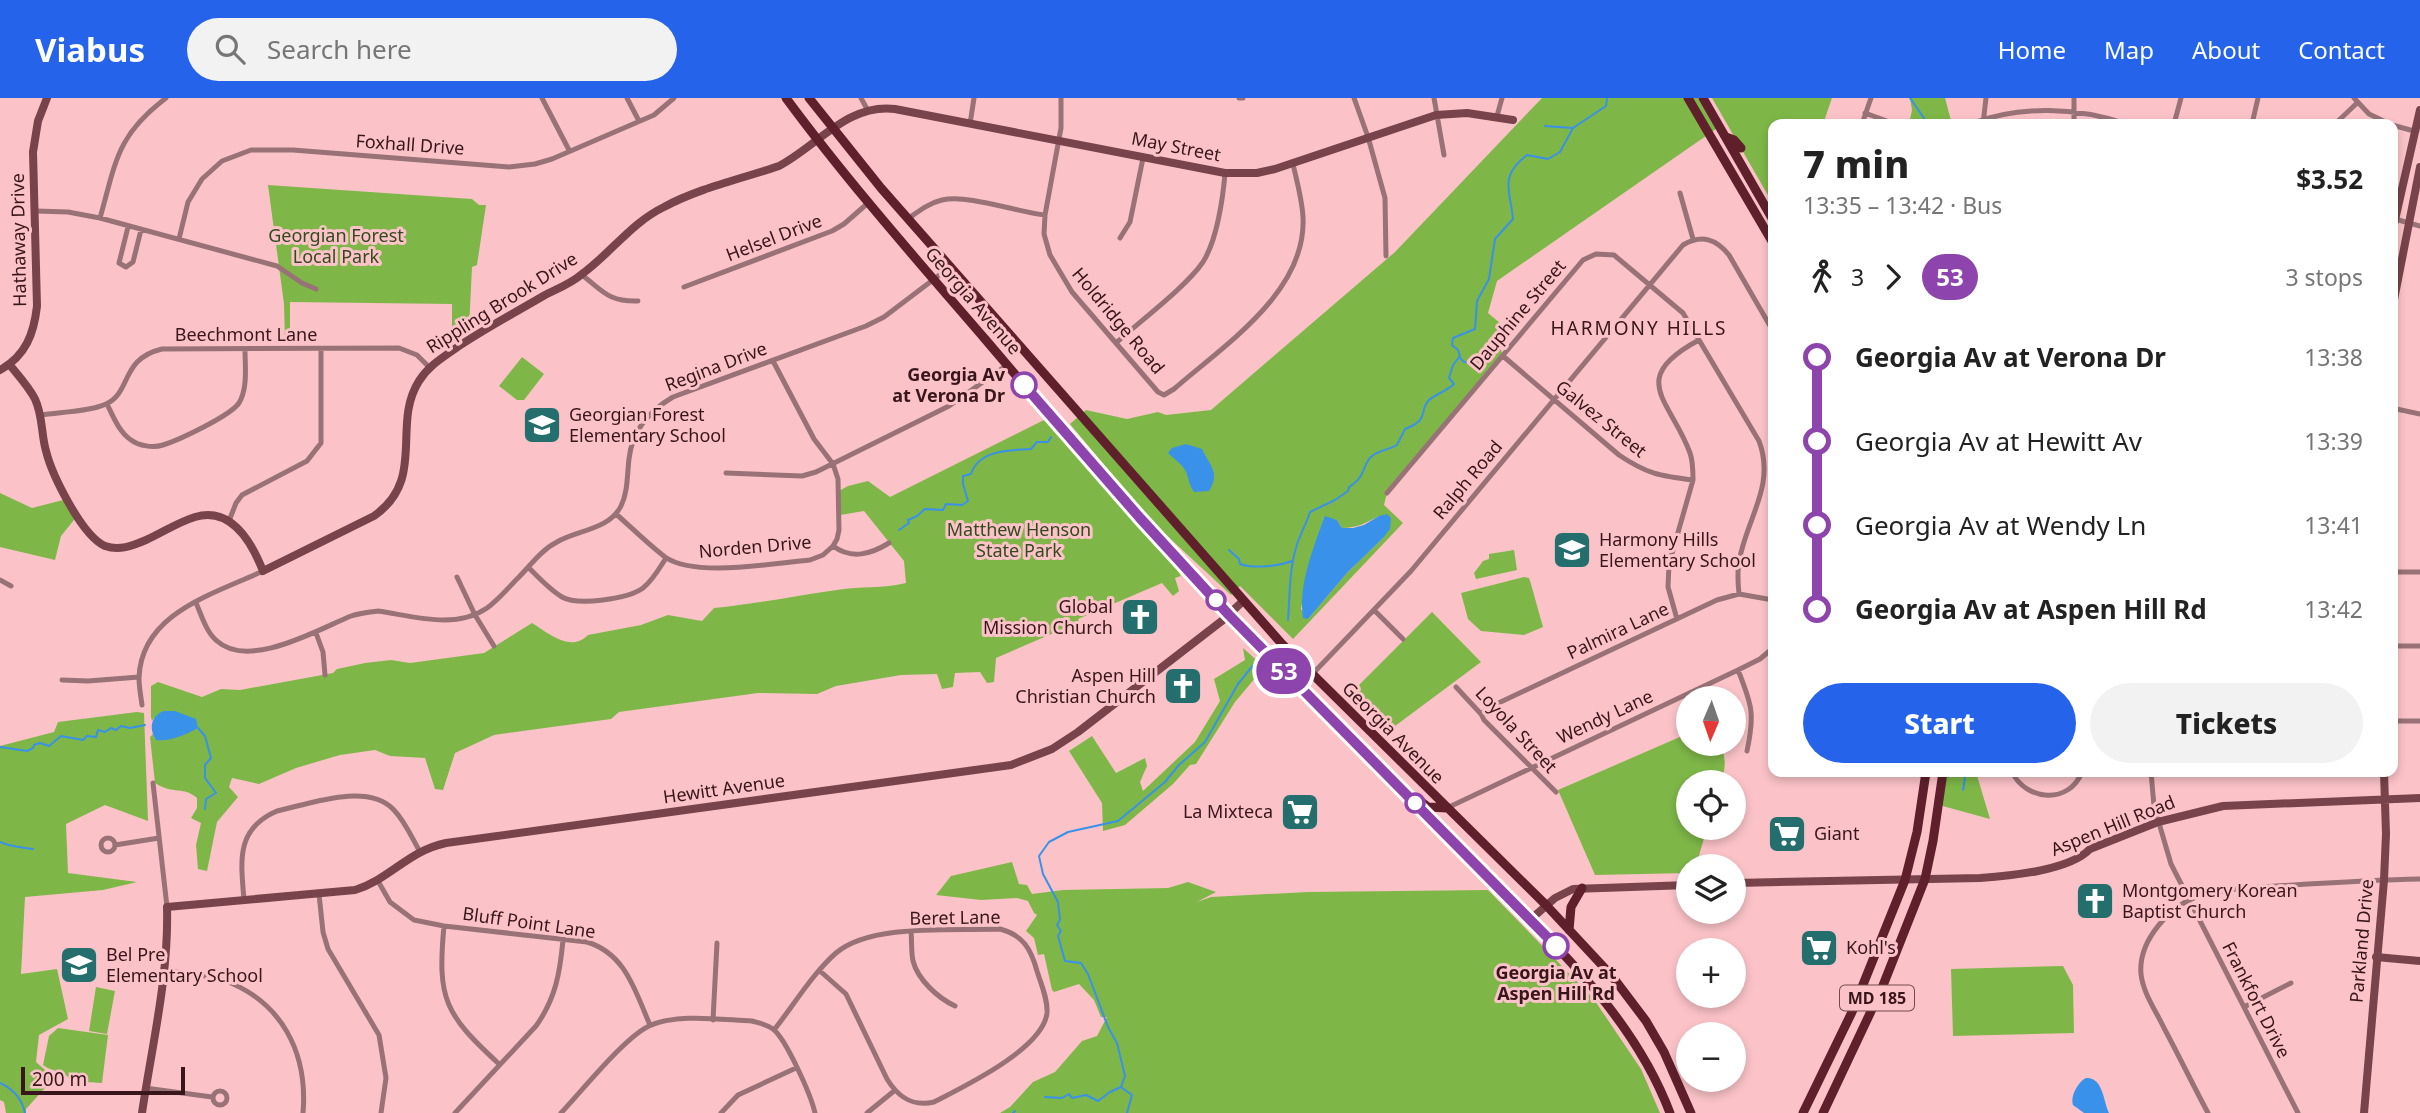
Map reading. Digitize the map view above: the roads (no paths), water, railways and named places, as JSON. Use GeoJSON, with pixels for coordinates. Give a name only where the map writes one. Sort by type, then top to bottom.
{"type":"FeatureCollection","features":[{"type":"Feature","properties":{"kind":"main road","name":"Georgia Avenue"},"geometry":{"type":"LineString","coordinates":[[786,98],[868,203],[1131,508],[1229,615],[1531,919],[1594,987],[1614,1012],[1650,1071],[1670,1113]]}},
{"type":"Feature","properties":{"kind":"main road","name":"Georgia Avenue"},"geometry":{"type":"LineString","coordinates":[[809,98],[950,267],[1243,601],[1312,674],[1546,905],[1612,976],[1646,1021],[1664,1052],[1691,1113]]}},
{"type":"Feature","properties":{"kind":"main road"},"geometry":{"type":"LineString","coordinates":[[1688,98],[1768,234]]}},
{"type":"Feature","properties":{"kind":"main road"},"geometry":{"type":"LineString","coordinates":[[1703,98],[1768,211]]}},
{"type":"Feature","properties":{"kind":"main road"},"geometry":{"type":"LineString","coordinates":[[1723,133],[1741,148]]}},
{"type":"Feature","properties":{"kind":"main road"},"geometry":{"type":"LineString","coordinates":[[1740,186],[1750,180]]}},
{"type":"Feature","properties":{"kind":"main road"},"geometry":{"type":"LineString","coordinates":[[1388,776],[1394,777],[1428,807],[1447,808]]}},
{"type":"Feature","properties":{"kind":"main road","name":"MD 185"},"geometry":{"type":"LineString","coordinates":[[1804,1113],[1852,1012],[1905,880],[1917,832],[1925,777]]}},
{"type":"Feature","properties":{"kind":"main road","name":"MD 185"},"geometry":{"type":"LineString","coordinates":[[1823,1113],[1882,988],[1925,879],[1942,777]]}},
{"type":"Feature","properties":{"kind":"main road"},"geometry":{"type":"LineString","coordinates":[[1430,817],[1448,817],[1473,839],[1480,841]]}},
{"type":"Feature","properties":{"kind":"main road"},"geometry":{"type":"LineString","coordinates":[[1569,930],[1571,907],[1582,888]]}},
{"type":"Feature","properties":{"kind":"street","name":"Hathaway Drive"},"geometry":{"type":"LineString","coordinates":[[0,369],[9,365],[27,344],[35,325],[36,211],[33,152],[38,121],[47,98]]}},
{"type":"Feature","properties":{"kind":"street"},"geometry":{"type":"LineString","coordinates":[[100,218],[120,149],[132,128],[166,98]]}},
{"type":"Feature","properties":{"kind":"street"},"geometry":{"type":"LineString","coordinates":[[542,98],[569,150]]}},
{"type":"Feature","properties":{"kind":"street"},"geometry":{"type":"LineString","coordinates":[[627,98],[639,121]]}},
{"type":"Feature","properties":{"kind":"street","name":"Foxhall Drive"},"geometry":{"type":"LineString","coordinates":[[179,239],[188,202],[202,179],[222,161],[251,150],[293,150],[509,167],[535,164],[663,110],[674,98]]}},
{"type":"Feature","properties":{"kind":"street"},"geometry":{"type":"LineString","coordinates":[[833,129],[867,109],[861,98]]}},
{"type":"Feature","properties":{"kind":"street"},"geometry":{"type":"LineString","coordinates":[[970,124],[974,98]]}},
{"type":"Feature","properties":{"kind":"street","name":"Holdridge Road"},"geometry":{"type":"LineString","coordinates":[[1061,98],[1063,118],[1045,215],[1044,234],[1049,255],[1072,292],[1158,392],[1164,395],[1174,390],[1263,311],[1277,296],[1291,272],[1300,245],[1303,220],[1293,164]]}},
{"type":"Feature","properties":{"kind":"street"},"geometry":{"type":"LineString","coordinates":[[1354,98],[1385,198],[1386,256]]}},
{"type":"Feature","properties":{"kind":"street"},"geometry":{"type":"LineString","coordinates":[[1434,98],[1444,155]]}},
{"type":"Feature","properties":{"kind":"street"},"geometry":{"type":"LineString","coordinates":[[1497,116],[1502,98]]}},
{"type":"Feature","properties":{"kind":"street"},"geometry":{"type":"LineString","coordinates":[[1863,119],[1871,98]]}},
{"type":"Feature","properties":{"kind":"street"},"geometry":{"type":"LineString","coordinates":[[1984,119],[1986,98]]}},
{"type":"Feature","properties":{"kind":"street"},"geometry":{"type":"LineString","coordinates":[[2074,98],[2074,119]]}},
{"type":"Feature","properties":{"kind":"street"},"geometry":{"type":"LineString","coordinates":[[2175,119],[2181,98]]}},
{"type":"Feature","properties":{"kind":"street"},"geometry":{"type":"LineString","coordinates":[[2253,119],[2258,98]]}},
{"type":"Feature","properties":{"kind":"street"},"geometry":{"type":"LineString","coordinates":[[2340,119],[2356,101],[2369,114],[2379,119]]}},
{"type":"Feature","properties":{"kind":"street","name":"May Street"},"geometry":{"type":"LineString","coordinates":[[867,109],[884,108],[1225,173],[1257,173],[1293,164],[1436,115],[1467,113],[1513,120]]}},
{"type":"Feature","properties":{"kind":"street"},"geometry":{"type":"LineString","coordinates":[[1993,119],[2033,110],[2074,112],[2105,119]]}},
{"type":"Feature","properties":{"kind":"street"},"geometry":{"type":"LineString","coordinates":[[2398,201],[2420,110]]}},
{"type":"Feature","properties":{"kind":"street"},"geometry":{"type":"LineString","coordinates":[[1865,113],[1881,119]]}},
{"type":"Feature","properties":{"kind":"street"},"geometry":{"type":"LineString","coordinates":[[2398,127],[2414,131]]}},
{"type":"Feature","properties":{"kind":"street","name":"Rippling Brook Drive"},"geometry":{"type":"LineString","coordinates":[[142,705],[139,677],[144,652],[156,629],[174,614],[373,516],[389,503],[399,487],[406,465],[411,398],[429,368],[480,332],[582,275],[625,234],[662,208],[779,166],[796,157],[833,129]]}},
{"type":"Feature","properties":{"kind":"street"},"geometry":{"type":"LineString","coordinates":[[1121,238],[1130,222],[1143,158]]}},
{"type":"Feature","properties":{"kind":"street"},"geometry":{"type":"LineString","coordinates":[[2398,277],[2420,167]]}},
{"type":"Feature","properties":{"kind":"street"},"geometry":{"type":"LineString","coordinates":[[1116,343],[1203,261],[1213,237],[1225,173]]}},
{"type":"Feature","properties":{"kind":"street"},"geometry":{"type":"LineString","coordinates":[[1680,193],[1693,239]]}},
{"type":"Feature","properties":{"kind":"street"},"geometry":{"type":"LineString","coordinates":[[909,218],[923,207],[956,198],[1045,215]]}},
{"type":"Feature","properties":{"kind":"street","name":"Helsel Drive"},"geometry":{"type":"LineString","coordinates":[[684,287],[832,231],[868,203]]}},
{"type":"Feature","properties":{"kind":"street"},"geometry":{"type":"LineString","coordinates":[[36,211],[68,212],[100,218],[277,266],[316,289]]}},
{"type":"Feature","properties":{"kind":"street"},"geometry":{"type":"LineString","coordinates":[[2398,220],[2420,226]]}},
{"type":"Feature","properties":{"kind":"street"},"geometry":{"type":"LineString","coordinates":[[128,227],[119,262],[126,267],[133,262],[142,230]]}},
{"type":"Feature","properties":{"kind":"street"},"geometry":{"type":"LineString","coordinates":[[1650,284],[1680,248],[1693,239],[1702,238],[1720,244],[1729,255],[1768,322]]}},
{"type":"Feature","properties":{"kind":"street","name":"Dauphine Street"},"geometry":{"type":"LineString","coordinates":[[1387,493],[1583,260],[1596,254],[1614,255],[1683,313],[1759,442],[1765,462],[1764,482],[1739,559],[1739,594]]}},
{"type":"Feature","properties":{"kind":"street","name":"Regina Drive"},"geometry":{"type":"LineString","coordinates":[[616,514],[622,505],[627,485],[632,442],[651,411],[673,397],[884,317],[950,267]]}},
{"type":"Feature","properties":{"kind":"street"},"geometry":{"type":"LineString","coordinates":[[582,275],[611,298],[621,302],[638,301]]}},
{"type":"Feature","properties":{"kind":"street","name":"Ralph Road"},"geometry":{"type":"LineString","coordinates":[[1300,687],[1419,562],[1650,284]]}},
{"type":"Feature","properties":{"kind":"street"},"geometry":{"type":"LineString","coordinates":[[1677,619],[1668,587],[1669,564],[1693,480],[1690,453],[1661,400],[1659,390],[1661,373],[1667,361],[1678,351],[1699,340]]}},
{"type":"Feature","properties":{"kind":"street","name":"Beechmont Lane"},"geometry":{"type":"LineString","coordinates":[[107,404],[116,396],[135,364],[149,352],[162,349],[399,348],[417,355],[429,368]]}},
{"type":"Feature","properties":{"kind":"street"},"geometry":{"type":"LineString","coordinates":[[41,415],[107,404],[121,430],[131,440],[140,445],[162,445],[227,414],[239,404],[244,391],[245,349]]}},
{"type":"Feature","properties":{"kind":"street"},"geometry":{"type":"LineString","coordinates":[[229,521],[242,495],[307,461],[321,443],[321,349]]}},
{"type":"Feature","properties":{"kind":"street","name":"Galvez Street"},"geometry":{"type":"LineString","coordinates":[[1503,356],[1619,455],[1654,475],[1693,480]]}},
{"type":"Feature","properties":{"kind":"street","name":"Norden Drive"},"geometry":{"type":"LineString","coordinates":[[616,514],[666,558],[684,565],[709,568],[810,560],[833,546],[839,530],[840,515],[838,479],[834,464],[814,439],[773,360]]}},
{"type":"Feature","properties":{"kind":"street"},"geometry":{"type":"LineString","coordinates":[[9,365],[34,397],[41,415],[52,469],[86,529],[101,544],[120,549],[135,545],[194,517],[213,517],[229,521],[247,537],[263,571]]}},
{"type":"Feature","properties":{"kind":"street"},"geometry":{"type":"LineString","coordinates":[[726,473],[802,476],[834,464],[949,405],[1007,365]]}},
{"type":"Feature","properties":{"kind":"street"},"geometry":{"type":"LineString","coordinates":[[2398,409],[2420,414]]}},
{"type":"Feature","properties":{"kind":"street"},"geometry":{"type":"LineString","coordinates":[[196,603],[217,642],[239,651],[291,643],[353,615],[367,612],[378,611],[448,621],[475,615],[494,602],[554,543],[599,526],[616,514]]}},
{"type":"Feature","properties":{"kind":"street"},"geometry":{"type":"LineString","coordinates":[[833,546],[853,554],[866,554],[889,543]]}},
{"type":"Feature","properties":{"kind":"street"},"geometry":{"type":"LineString","coordinates":[[1413,556],[1419,562]]}},
{"type":"Feature","properties":{"kind":"street"},"geometry":{"type":"LineString","coordinates":[[529,568],[564,598],[583,601],[632,595],[652,580],[666,558]]}},
{"type":"Feature","properties":{"kind":"street"},"geometry":{"type":"LineString","coordinates":[[2398,572],[2420,572]]}},
{"type":"Feature","properties":{"kind":"street"},"geometry":{"type":"LineString","coordinates":[[457,577],[475,615],[495,646]]}},
{"type":"Feature","properties":{"kind":"street"},"geometry":{"type":"LineString","coordinates":[[0,580],[11,586]]}},
{"type":"Feature","properties":{"kind":"street","name":"Palmira Lane"},"geometry":{"type":"LineString","coordinates":[[1481,714],[1490,707],[1717,600],[1739,594],[1768,599]]}},
{"type":"Feature","properties":{"kind":"street","name":"Hewitt Avenue"},"geometry":{"type":"LineString","coordinates":[[167,907],[355,890],[378,881],[420,852],[446,843],[1011,765],[1052,749],[1078,732],[1229,615],[1243,601]]}},
{"type":"Feature","properties":{"kind":"street"},"geometry":{"type":"LineString","coordinates":[[1374,610],[1404,639]]}},
{"type":"Feature","properties":{"kind":"street"},"geometry":{"type":"LineString","coordinates":[[316,633],[323,652],[325,675]]}},
{"type":"Feature","properties":{"kind":"street"},"geometry":{"type":"LineString","coordinates":[[2398,646],[2420,646]]}},
{"type":"Feature","properties":{"kind":"street","name":"Wendy Lane"},"geometry":{"type":"LineString","coordinates":[[1447,808],[1738,670],[1768,652]]}},
{"type":"Feature","properties":{"kind":"street"},"geometry":{"type":"LineString","coordinates":[[1738,670],[1752,711],[1747,751]]}},
{"type":"Feature","properties":{"kind":"street"},"geometry":{"type":"LineString","coordinates":[[62,680],[139,677]]}},
{"type":"Feature","properties":{"kind":"street","name":"Loyola Street"},"geometry":{"type":"LineString","coordinates":[[1456,687],[1484,720],[1556,792]]}},
{"type":"Feature","properties":{"kind":"street"},"geometry":{"type":"LineString","coordinates":[[2398,721],[2420,721]]}},
{"type":"Feature","properties":{"kind":"street"},"geometry":{"type":"LineString","coordinates":[[2015,777],[2029,791],[2052,796],[2065,792],[2079,777]]}},
{"type":"Feature","properties":{"kind":"street","name":"Frankfort Drive"},"geometry":{"type":"LineString","coordinates":[[2152,777],[2158,822],[2171,864],[2298,1113]]}},
{"type":"Feature","properties":{"kind":"street","name":"Parkland Drive"},"geometry":{"type":"LineString","coordinates":[[2364,1113],[2384,880],[2384,777]]}},
{"type":"Feature","properties":{"kind":"street"},"geometry":{"type":"LineString","coordinates":[[142,1113],[168,932],[153,783]]}},
{"type":"Feature","properties":{"kind":"street"},"geometry":{"type":"LineString","coordinates":[[244,900],[241,862],[244,842],[254,825],[277,811],[356,795],[370,797],[384,802],[398,815],[420,852]]}},
{"type":"Feature","properties":{"kind":"street","name":"Aspen Hill Road"},"geometry":{"type":"LineString","coordinates":[[1746,883],[2015,876],[2071,861],[2085,855],[2090,849],[2191,812],[2223,806],[2420,798]]}},
{"type":"Feature","properties":{"kind":"street"},"geometry":{"type":"LineString","coordinates":[[115,845],[159,838]]}},
{"type":"Feature","properties":{"kind":"street"},"geometry":{"type":"LineString","coordinates":[[2208,1113],[2151,1002],[2141,974],[2148,939],[2162,923],[2188,901],[2225,890],[2420,879]]}},
{"type":"Feature","properties":{"kind":"street","name":"Bluff Point Lane"},"geometry":{"type":"LineString","coordinates":[[378,881],[390,902],[414,920],[444,926],[587,942],[610,952],[627,974],[650,1025]]}},
{"type":"Feature","properties":{"kind":"street"},"geometry":{"type":"LineString","coordinates":[[1531,919],[1562,893],[1582,888],[1676,884]]}},
{"type":"Feature","properties":{"kind":"street"},"geometry":{"type":"LineString","coordinates":[[319,894],[323,932],[328,949],[379,1035],[386,1078],[382,1113]]}},
{"type":"Feature","properties":{"kind":"street"},"geometry":{"type":"LineString","coordinates":[[444,926],[440,962],[445,997],[460,1026],[499,1064]]}},
{"type":"Feature","properties":{"kind":"street","name":"Beret Lane"},"geometry":{"type":"LineString","coordinates":[[774,1030],[838,951],[872,935],[1000,929],[1013,933],[1027,944],[1034,957],[1047,1004],[1047,1013],[1040,1030],[1029,1042],[978,1080],[934,1102],[911,1102],[894,1091]]}},
{"type":"Feature","properties":{"kind":"street"},"geometry":{"type":"LineString","coordinates":[[911,932],[913,962],[920,976],[941,1000],[955,1006]]}},
{"type":"Feature","properties":{"kind":"street"},"geometry":{"type":"LineString","coordinates":[[455,1113],[536,1026],[552,1000],[561,970],[563,940]]}},
{"type":"Feature","properties":{"kind":"street"},"geometry":{"type":"LineString","coordinates":[[713,1020],[717,943]]}},
{"type":"Feature","properties":{"kind":"street"},"geometry":{"type":"LineString","coordinates":[[2376,957],[2420,961]]}},
{"type":"Feature","properties":{"kind":"street"},"geometry":{"type":"LineString","coordinates":[[164,970],[222,980],[239,987],[272,1011],[282,1023],[298,1054],[305,1091],[303,1113]]}},
{"type":"Feature","properties":{"kind":"street"},"geometry":{"type":"LineString","coordinates":[[820,971],[846,994],[894,1091],[867,1113]]}},
{"type":"Feature","properties":{"kind":"street"},"geometry":{"type":"LineString","coordinates":[[2244,1007],[2291,983]]}},
{"type":"Feature","properties":{"kind":"street"},"geometry":{"type":"LineString","coordinates":[[561,1113],[623,1047],[650,1025],[673,1020],[752,1021],[774,1030],[784,1042],[815,1113]]}},
{"type":"Feature","properties":{"kind":"street"},"geometry":{"type":"LineString","coordinates":[[721,1113],[738,1095],[796,1068]]}},
{"type":"Feature","properties":{"kind":"street"},"geometry":{"type":"LineString","coordinates":[[145,1088],[212,1097]]}},
{"type":"Feature","properties":{"kind":"water"},"geometry":{"type":"Polygon","coordinates":[[[1186,444],[1202,449],[1210,464],[1214,479],[1209,491],[1194,492],[1183,468],[1168,453],[1172,448],[1186,444]]]}},
{"type":"Feature","properties":{"kind":"water"},"geometry":{"type":"Polygon","coordinates":[[[1387,514],[1391,518],[1390,529],[1383,538],[1347,573],[1308,619],[1303,618],[1305,580],[1325,516],[1337,520],[1342,528],[1353,528],[1387,514]]]}},
{"type":"Feature","properties":{"kind":"water"},"geometry":{"type":"Polygon","coordinates":[[[164,711],[175,711],[196,719],[198,728],[173,739],[156,740],[152,732],[153,720],[164,711]]]}},
{"type":"Feature","properties":{"kind":"water"},"geometry":{"type":"Polygon","coordinates":[[[2086,1078],[2099,1085],[2109,1113],[2084,1113],[2073,1105],[2075,1090],[2086,1078]]]}},
{"type":"Feature","properties":{"kind":"waterway"},"geometry":{"type":"LineString","coordinates":[[1288,620],[1294,557],[1310,512],[1348,491],[1359,479],[1372,456],[1397,445],[1405,429],[1421,419],[1429,400],[1454,384],[1449,378],[1453,365],[1460,356],[1452,345],[1453,338],[1475,329],[1477,301],[1489,279],[1495,239],[1513,219],[1508,184],[1513,170],[1527,155],[1548,159],[1560,152],[1573,128],[1606,106],[1607,98]]}},
{"type":"Feature","properties":{"kind":"waterway"},"geometry":{"type":"LineString","coordinates":[[1910,98],[1925,119]]}},
{"type":"Feature","properties":{"kind":"waterway"},"geometry":{"type":"LineString","coordinates":[[1545,126],[1572,128]]}},
{"type":"Feature","properties":{"kind":"waterway"},"geometry":{"type":"LineString","coordinates":[[1460,358],[1464,362],[1479,364]]}},
{"type":"Feature","properties":{"kind":"waterway"},"geometry":{"type":"LineString","coordinates":[[899,530],[909,523],[908,520],[925,509],[943,510],[946,504],[962,505],[968,501],[963,476],[971,474],[981,460],[996,453],[1031,449],[1037,442],[1048,442],[1051,437]]}},
{"type":"Feature","properties":{"kind":"waterway"},"geometry":{"type":"LineString","coordinates":[[1229,550],[1239,559],[1240,564],[1246,566],[1266,566],[1292,561]]}},
{"type":"Feature","properties":{"kind":"waterway"},"geometry":{"type":"LineString","coordinates":[[1127,1113],[1132,1095],[1121,1087],[1125,1076],[1117,1043],[1088,974],[1081,963],[1065,961],[1058,936],[1061,931],[1057,925],[1060,920],[1058,902],[1043,874],[1039,856],[1049,842],[1068,832],[1118,821],[1165,782],[1179,765],[1205,742],[1238,684],[1255,663]]}},
{"type":"Feature","properties":{"kind":"waterway"},"geometry":{"type":"LineString","coordinates":[[0,747],[27,751],[40,743],[49,746],[61,736],[83,740],[87,736],[96,737],[98,730],[105,732],[121,726],[130,728],[145,725]]}},
{"type":"Feature","properties":{"kind":"waterway"},"geometry":{"type":"LineString","coordinates":[[198,728],[205,736],[211,758],[205,765],[205,778],[216,793],[206,799],[205,809]]}},
{"type":"Feature","properties":{"kind":"waterway"},"geometry":{"type":"LineString","coordinates":[[1963,790],[1965,777]]}},
{"type":"Feature","properties":{"kind":"waterway"},"geometry":{"type":"LineString","coordinates":[[0,842],[33,849]]}},
{"type":"Feature","properties":{"kind":"waterway"},"geometry":{"type":"LineString","coordinates":[[0,1083],[16,1095],[25,1113]]}},
{"type":"Feature","properties":{"kind":"waterway"},"geometry":{"type":"LineString","coordinates":[[1045,1097],[1062,1098],[1069,1094],[1072,1098],[1086,1095],[1098,1101],[1121,1087]]}},
{"type":"Feature","properties":{"kind":"place","name":"Georgia Av at Verona Dr"},"geometry":{"type":"Point","coordinates":[1024,385]}},
{"type":"Feature","properties":{"kind":"place","name":"Georgian Forest Elementary School"},"geometry":{"type":"Point","coordinates":[542,425]}},
{"type":"Feature","properties":{"kind":"place","name":"Harmony Hills Elementary School"},"geometry":{"type":"Point","coordinates":[1572,550]}},
{"type":"Feature","properties":{"kind":"place","name":"Global Mission Church"},"geometry":{"type":"Point","coordinates":[1140,617]}},
{"type":"Feature","properties":{"kind":"place","name":"Aspen Hill Christian Church"},"geometry":{"type":"Point","coordinates":[1183,686]}},
{"type":"Feature","properties":{"kind":"place","name":"La Mixteca"},"geometry":{"type":"Point","coordinates":[1300,812]}},
{"type":"Feature","properties":{"kind":"place","name":"Giant"},"geometry":{"type":"Point","coordinates":[1787,834]}},
{"type":"Feature","properties":{"kind":"place","name":"Montgomery Korean Baptist Church"},"geometry":{"type":"Point","coordinates":[2095,901]}},
{"type":"Feature","properties":{"kind":"place","name":"Georgia Av at Aspen Hill Rd"},"geometry":{"type":"Point","coordinates":[1556,946]}},
{"type":"Feature","properties":{"kind":"place","name":"Kohl's"},"geometry":{"type":"Point","coordinates":[1819,948]}},
{"type":"Feature","properties":{"kind":"place","name":"Bel Pre Elementary School"},"geometry":{"type":"Point","coordinates":[79,965]}},
{"type":"Feature","properties":{"kind":"district","name":"HARMONY HILLS"},"geometry":{"type":"Point","coordinates":[1639,328]}},
{"type":"Feature","properties":{"kind":"park label","name":"Georgian Forest Local Park"},"geometry":{"type":"Point","coordinates":[336,246]}},
{"type":"Feature","properties":{"kind":"park label","name":"Matthew Henson State Park"},"geometry":{"type":"Point","coordinates":[1019,540]}}]}
